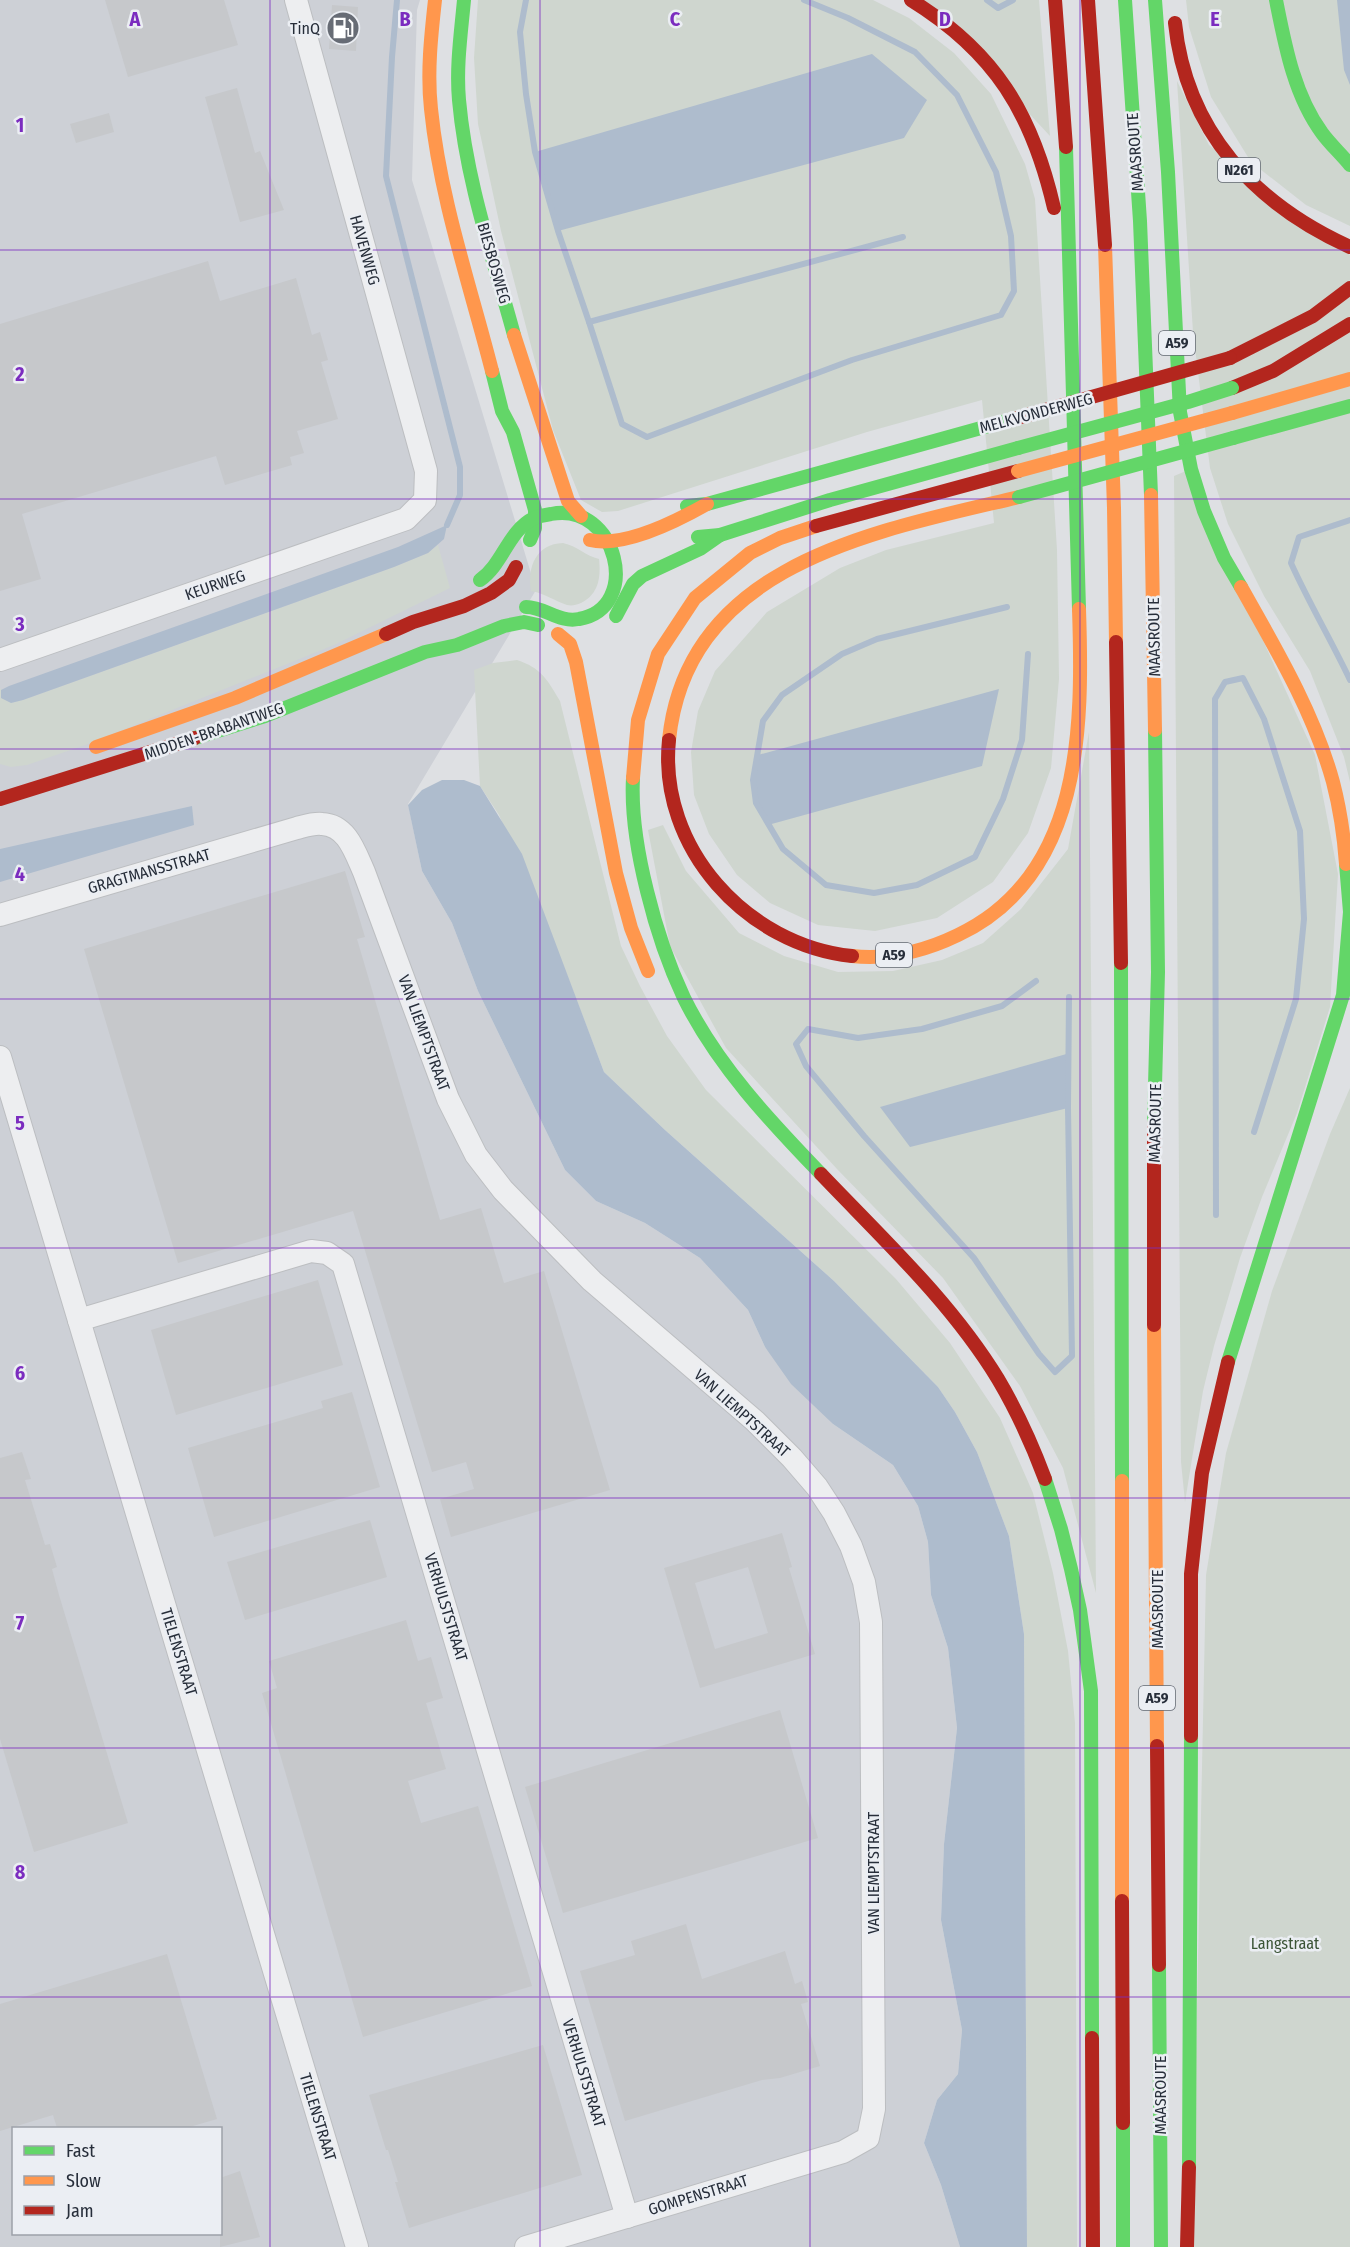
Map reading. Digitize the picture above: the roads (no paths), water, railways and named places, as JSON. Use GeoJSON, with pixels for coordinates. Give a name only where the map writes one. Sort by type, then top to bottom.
{"type":"FeatureCollection","features":[{"type":"Feature","properties":{"kind":"main road","name":"BIESBOSWEG"},"geometry":{"type":"LineString","coordinates":[[435,0],[430,27],[429,60],[432,131],[449,209],[502,411],[513,432],[537,517]]}},
{"type":"Feature","properties":{"kind":"main road","name":"BIESBOSWEG"},"geometry":{"type":"LineString","coordinates":[[464,0],[458,65],[459,100],[470,174],[515,338],[535,400],[568,501],[581,516]]}},
{"type":"Feature","properties":{"kind":"main road","name":"A59"},"geometry":{"type":"LineString","coordinates":[[911,0],[953,28],[976,50],[1006,86],[1032,132],[1049,181],[1062,258],[1071,343]]}},
{"type":"Feature","properties":{"kind":"main road","name":"A59"},"geometry":{"type":"LineString","coordinates":[[1055,0],[1068,180],[1071,343],[1078,502],[1079,709],[1074,758],[1060,820],[1041,859],[1015,895],[976,926],[960,935],[930,948],[907,954],[872,957],[837,954],[790,941],[763,927],[742,912],[709,879],[684,836],[673,800],[668,753],[671,721],[689,666],[710,634],[730,611],[748,597],[792,567],[817,556],[910,525],[1019,496],[1233,438],[1350,406]]}},
{"type":"Feature","properties":{"kind":"main road","name":"MAASROUTE"},"geometry":{"type":"LineString","coordinates":[[1088,0],[1104,225],[1114,508],[1121,969],[1123,2247]]}},
{"type":"Feature","properties":{"kind":"main road","name":"MAASROUTE"},"geometry":{"type":"LineString","coordinates":[[1125,0],[1140,221],[1152,512],[1158,972],[1154,1161],[1161,2247]]}},
{"type":"Feature","properties":{"kind":"main road","name":"A59"},"geometry":{"type":"LineString","coordinates":[[1155,0],[1168,172],[1180,412],[1191,469],[1204,511],[1224,558],[1273,643],[1317,734],[1333,782],[1343,829],[1350,912],[1343,995],[1225,1370],[1202,1473],[1191,1574],[1190,2135],[1186,2247]]}},
{"type":"Feature","properties":{"kind":"main road"},"geometry":{"type":"LineString","coordinates":[[1276,0],[1285,45],[1301,92],[1322,132],[1350,165]]}},
{"type":"Feature","properties":{"kind":"main road","name":"N261"},"geometry":{"type":"LineString","coordinates":[[1173,9],[1179,54],[1187,81],[1219,145],[1246,178],[1278,206],[1308,227],[1350,247]]}},
{"type":"Feature","properties":{"kind":"main road","name":"MELKVONDERWEG"},"geometry":{"type":"LineString","coordinates":[[599,528],[628,525],[682,506],[707,504],[1189,371],[1230,357],[1313,316],[1349,289]]}},
{"type":"Feature","properties":{"kind":"main road","name":"MELKVONDERWEG"},"geometry":{"type":"LineString","coordinates":[[608,624],[617,615],[633,584],[654,568],[700,549],[720,535],[830,500],[1232,388],[1273,371],[1350,324]]}},
{"type":"Feature","properties":{"kind":"main road"},"geometry":{"type":"LineString","coordinates":[[1093,2247],[1091,1691],[1077,1593],[1053,1503],[1026,1434],[998,1381],[970,1338],[916,1271],[824,1178],[720,1057],[687,1004],[660,943],[643,881],[633,808],[633,769],[637,732],[646,685],[661,645],[687,605],[706,586],[750,552],[824,523],[1350,380]]}},
{"type":"Feature","properties":{"kind":"main road","name":"BIESBOSWEG"},"geometry":{"type":"LineString","coordinates":[[502,411],[501,434],[520,497],[523,518],[519,528]]}},
{"type":"Feature","properties":{"kind":"main road","name":"MELKVONDERWEG"},"geometry":{"type":"LineString","coordinates":[[610,542],[688,516],[707,504]]}},
{"type":"Feature","properties":{"kind":"main road"},"geometry":{"type":"LineString","coordinates":[[470,585],[486,577],[498,565],[519,528],[537,517],[561,512],[581,516],[599,528],[610,542],[615,559],[615,580],[613,591],[597,612],[581,619],[564,620],[537,607],[515,609]]}},
{"type":"Feature","properties":{"kind":"main road"},"geometry":{"type":"LineString","coordinates":[[515,609],[522,553],[535,528],[537,517]]}},
{"type":"Feature","properties":{"kind":"main road"},"geometry":{"type":"LineString","coordinates":[[522,553],[564,529],[593,542],[610,542]]}},
{"type":"Feature","properties":{"kind":"main road","name":"MELKVONDERWEG"},"geometry":{"type":"LineString","coordinates":[[674,546],[695,537],[720,535]]}},
{"type":"Feature","properties":{"kind":"main road","name":"MIDDEN-BRABANTWEG"},"geometry":{"type":"LineString","coordinates":[[78,753],[123,740],[211,705],[235,698],[413,622],[437,616],[490,592],[508,581],[522,553]]}},
{"type":"Feature","properties":{"kind":"main road"},"geometry":{"type":"LineString","coordinates":[[615,580],[623,567],[633,562]]}},
{"type":"Feature","properties":{"kind":"main road","name":"MIDDEN-BRABANTWEG"},"geometry":{"type":"LineString","coordinates":[[413,622],[434,604],[453,594]]}},
{"type":"Feature","properties":{"kind":"main road"},"geometry":{"type":"LineString","coordinates":[[515,609],[538,625],[558,634],[570,644],[576,662],[616,873],[631,928],[655,986]]}},
{"type":"Feature","properties":{"kind":"main road","name":"MIDDEN-BRABANTWEG"},"geometry":{"type":"LineString","coordinates":[[425,652],[452,635],[515,609]]}},
{"type":"Feature","properties":{"kind":"main road","name":"MIDDEN-BRABANTWEG"},"geometry":{"type":"LineString","coordinates":[[0,799],[265,716],[425,652],[457,645],[504,626],[524,622],[538,625]]}},
{"type":"Feature","properties":{"kind":"main road"},"geometry":{"type":"LineString","coordinates":[[558,634],[579,636]]}},
{"type":"Feature","properties":{"kind":"main road","name":"A59"},"geometry":{"type":"LineString","coordinates":[[1276,1207],[1327,1094]]}},
{"type":"Feature","properties":{"kind":"main road"},"geometry":{"type":"LineString","coordinates":[[743,1109],[772,1137],[824,1178]]}},
{"type":"Feature","properties":{"kind":"street","name":"HAVENWEG"},"geometry":{"type":"LineString","coordinates":[[296,0],[426,471],[424,500]]}},
{"type":"Feature","properties":{"kind":"street","name":"KEURWEG"},"geometry":{"type":"LineString","coordinates":[[0,660],[406,519],[424,500]]}},
{"type":"Feature","properties":{"kind":"street","name":"VAN LIEMPTSTRAAT"},"geometry":{"type":"LineString","coordinates":[[297,828],[321,823],[337,827],[352,844],[448,1099],[476,1155],[503,1190],[592,1281],[755,1420],[792,1458],[829,1505],[851,1546],[864,1582],[871,1622],[874,2109],[868,2138]]}},
{"type":"Feature","properties":{"kind":"street","name":"GRAGTMANSSTRAAT"},"geometry":{"type":"LineString","coordinates":[[0,915],[297,828]]}},
{"type":"Feature","properties":{"kind":"street","name":"TIELENSTRAAT"},"geometry":{"type":"LineString","coordinates":[[0,1057],[357,2247]]}},
{"type":"Feature","properties":{"kind":"street","name":"VERHULSTSTRAAT"},"geometry":{"type":"LineString","coordinates":[[79,1320],[311,1251],[327,1253],[343,1264],[627,2217]]}},
{"type":"Feature","properties":{"kind":"street","name":"GOMPENSTRAAT"},"geometry":{"type":"LineString","coordinates":[[526,2247],[843,2152],[868,2138]]}},
{"type":"Feature","properties":{"kind":"water"},"geometry":{"type":"Polygon","coordinates":[[[1337,0],[1350,0],[1350,85],[1344,70],[1337,0]]]}},
{"type":"Feature","properties":{"kind":"water"},"geometry":{"type":"Polygon","coordinates":[[[872,54],[927,100],[904,138],[558,231],[535,152],[872,54]]]}},
{"type":"Feature","properties":{"kind":"water"},"geometry":{"type":"Polygon","coordinates":[[[447,525],[444,539],[428,553],[394,567],[23,700],[11,703],[1,698],[1,690],[9,686],[398,547],[447,525]]]}},
{"type":"Feature","properties":{"kind":"water"},"geometry":{"type":"Polygon","coordinates":[[[999,689],[982,766],[768,825],[755,791],[758,755],[999,689]]]}},
{"type":"Feature","properties":{"kind":"water"},"geometry":{"type":"Polygon","coordinates":[[[442,780],[464,780],[480,786],[522,854],[604,1072],[665,1130],[834,1281],[938,1387],[977,1452],[1009,1536],[1024,1634],[1027,2247],[960,2247],[941,2185],[924,2143],[937,2100],[958,2074],[962,2030],[941,1920],[944,1844],[957,1728],[948,1648],[931,1595],[928,1542],[918,1506],[893,1465],[833,1424],[791,1384],[765,1347],[748,1310],[700,1258],[645,1223],[596,1201],[565,1170],[478,991],[452,923],[422,871],[408,805],[422,790],[442,780]]]}},
{"type":"Feature","properties":{"kind":"water"},"geometry":{"type":"Polygon","coordinates":[[[192,806],[194,825],[0,882],[0,849],[192,806]]]}},
{"type":"Feature","properties":{"kind":"water"},"geometry":{"type":"Polygon","coordinates":[[[1070,1053],[1068,1108],[910,1147],[880,1107],[1070,1053]]]}},
{"type":"Feature","properties":{"kind":"waterway"},"geometry":{"type":"LineString","coordinates":[[397,0],[386,176],[460,467],[460,495],[447,525]]}},
{"type":"Feature","properties":{"kind":"waterway"},"geometry":{"type":"LineString","coordinates":[[526,0],[520,32],[535,152],[558,231],[589,322]]}},
{"type":"Feature","properties":{"kind":"waterway"},"geometry":{"type":"LineString","coordinates":[[804,0],[848,18],[915,52],[957,95],[996,172],[1011,236],[1014,291],[1001,315],[852,360],[647,437],[622,424],[589,322],[903,237]]}},
{"type":"Feature","properties":{"kind":"waterway"},"geometry":{"type":"LineString","coordinates":[[987,0],[998,8],[1013,0]]}},
{"type":"Feature","properties":{"kind":"waterway"},"geometry":{"type":"LineString","coordinates":[[1350,520],[1299,537],[1291,563],[1350,680]]}},
{"type":"Feature","properties":{"kind":"waterway"},"geometry":{"type":"LineString","coordinates":[[1007,607],[877,639],[842,654],[782,695],[763,721],[753,780],[756,803],[783,849],[826,885],[874,893],[917,885],[975,857],[1003,799],[1022,740],[1028,654]]}},
{"type":"Feature","properties":{"kind":"waterway"},"geometry":{"type":"LineString","coordinates":[[1216,1215],[1215,699],[1225,682],[1243,678],[1264,719],[1300,831],[1304,919],[1296,999],[1254,1132]]}},
{"type":"Feature","properties":{"kind":"waterway"},"geometry":{"type":"LineString","coordinates":[[1036,981],[1002,1006],[922,1029],[858,1038],[808,1029],[796,1044],[806,1066],[864,1136],[974,1258],[1039,1354],[1055,1372],[1072,1356],[1068,1108],[1069,997]]}},
{"type":"Feature","properties":{"kind":"place","name":"TinQ"},"geometry":{"type":"Point","coordinates":[343,28]}},
{"type":"Feature","properties":{"kind":"park label","name":"Langstraat"},"geometry":{"type":"Point","coordinates":[1285,1943]}}]}
